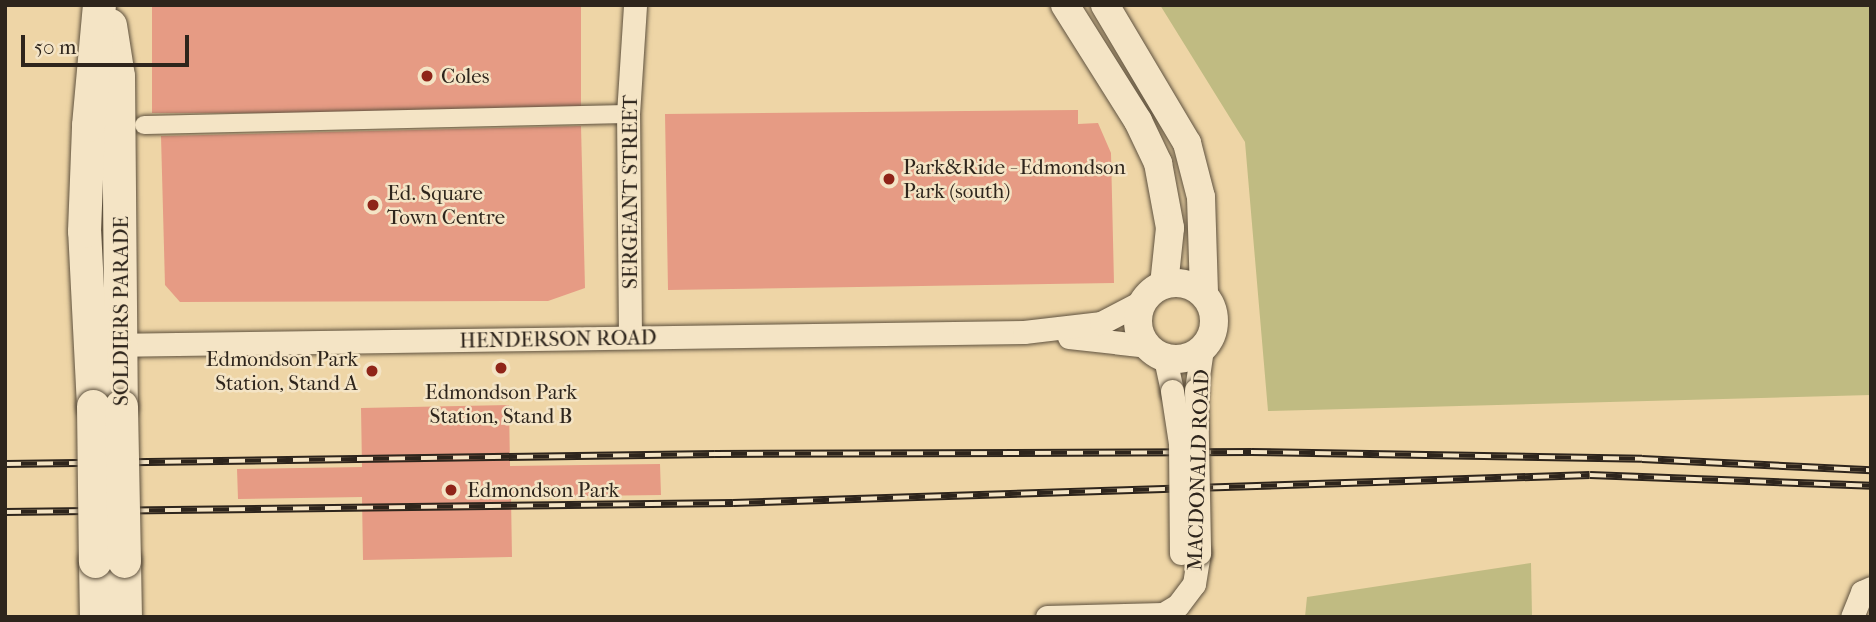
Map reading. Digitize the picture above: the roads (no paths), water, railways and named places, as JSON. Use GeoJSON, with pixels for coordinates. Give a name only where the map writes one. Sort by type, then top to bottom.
{"type":"FeatureCollection","features":[{"type":"Feature","properties":{"kind":"main road","name":"SOLDIERS PARADE"},"geometry":{"type":"LineString","coordinates":[[99,5],[88,125],[85,231],[106,345]]}},
{"type":"Feature","properties":{"kind":"main road","name":"SOLDIERS PARADE"},"geometry":{"type":"LineString","coordinates":[[107,5],[118,76],[106,345],[107,406],[114,568],[125,617]]}},
{"type":"Feature","properties":{"kind":"main road","name":"SOLDIERS PARADE"},"geometry":{"type":"LineString","coordinates":[[96,617],[114,568]]}},
{"type":"Feature","properties":{"kind":"street","name":"SERGEANT STREET"},"geometry":{"type":"LineString","coordinates":[[630,337],[628,114],[635,5]]}},
{"type":"Feature","properties":{"kind":"street"},"geometry":{"type":"LineString","coordinates":[[1065,5],[1138,121],[1157,163],[1170,228],[1154,293],[1138,321],[1157,352],[1188,357],[1202,349],[1214,326],[1212,309],[1204,294],[1201,197],[1187,143],[1105,5]]}},
{"type":"Feature","properties":{"kind":"street"},"geometry":{"type":"LineString","coordinates":[[144,125],[628,114]]}},
{"type":"Feature","properties":{"kind":"street"},"geometry":{"type":"LineString","coordinates":[[1154,293],[1185,284],[1204,294]]}},
{"type":"Feature","properties":{"kind":"street","name":"HENDERSON ROAD"},"geometry":{"type":"LineString","coordinates":[[106,345],[1024,332],[1101,323],[1154,293]]}},
{"type":"Feature","properties":{"kind":"street","name":"HENDERSON ROAD"},"geometry":{"type":"LineString","coordinates":[[1024,332],[1157,352]]}},
{"type":"Feature","properties":{"kind":"street","name":"MACDONALD ROAD"},"geometry":{"type":"LineString","coordinates":[[1047,617],[1163,614],[1184,598],[1190,553],[1196,390],[1202,349]]}},
{"type":"Feature","properties":{"kind":"street","name":"MACDONALD ROAD"},"geometry":{"type":"LineString","coordinates":[[1157,352],[1172,391],[1180,443],[1190,553]]}},
{"type":"Feature","properties":{"kind":"street"},"geometry":{"type":"LineString","coordinates":[[114,568],[144,617]]}},
{"type":"Feature","properties":{"kind":"street"},"geometry":{"type":"LineString","coordinates":[[1852,617],[1862,592],[1871,588]]}},
{"type":"Feature","properties":{"kind":"railway"},"geometry":{"type":"LineString","coordinates":[[5,464],[715,454],[1251,452],[1642,459],[1871,470]]}},
{"type":"Feature","properties":{"kind":"railway"},"geometry":{"type":"LineString","coordinates":[[5,512],[733,503],[1590,475],[1871,486]]}},
{"type":"Feature","properties":{"kind":"place","name":"Coles"},"geometry":{"type":"Point","coordinates":[427,76]}},
{"type":"Feature","properties":{"kind":"place","name":"Park&Ride - Edmondson Park (south)"},"geometry":{"type":"Point","coordinates":[889,179]}},
{"type":"Feature","properties":{"kind":"place","name":"Ed. Square Town Centre"},"geometry":{"type":"Point","coordinates":[373,205]}},
{"type":"Feature","properties":{"kind":"place","name":"Edmondson Park Station, Stand B"},"geometry":{"type":"Point","coordinates":[501,368]}},
{"type":"Feature","properties":{"kind":"place","name":"Edmondson Park Station, Stand A"},"geometry":{"type":"Point","coordinates":[372,371]}},
{"type":"Feature","properties":{"kind":"place","name":"Edmondson Park"},"geometry":{"type":"Point","coordinates":[451,490]}}]}
